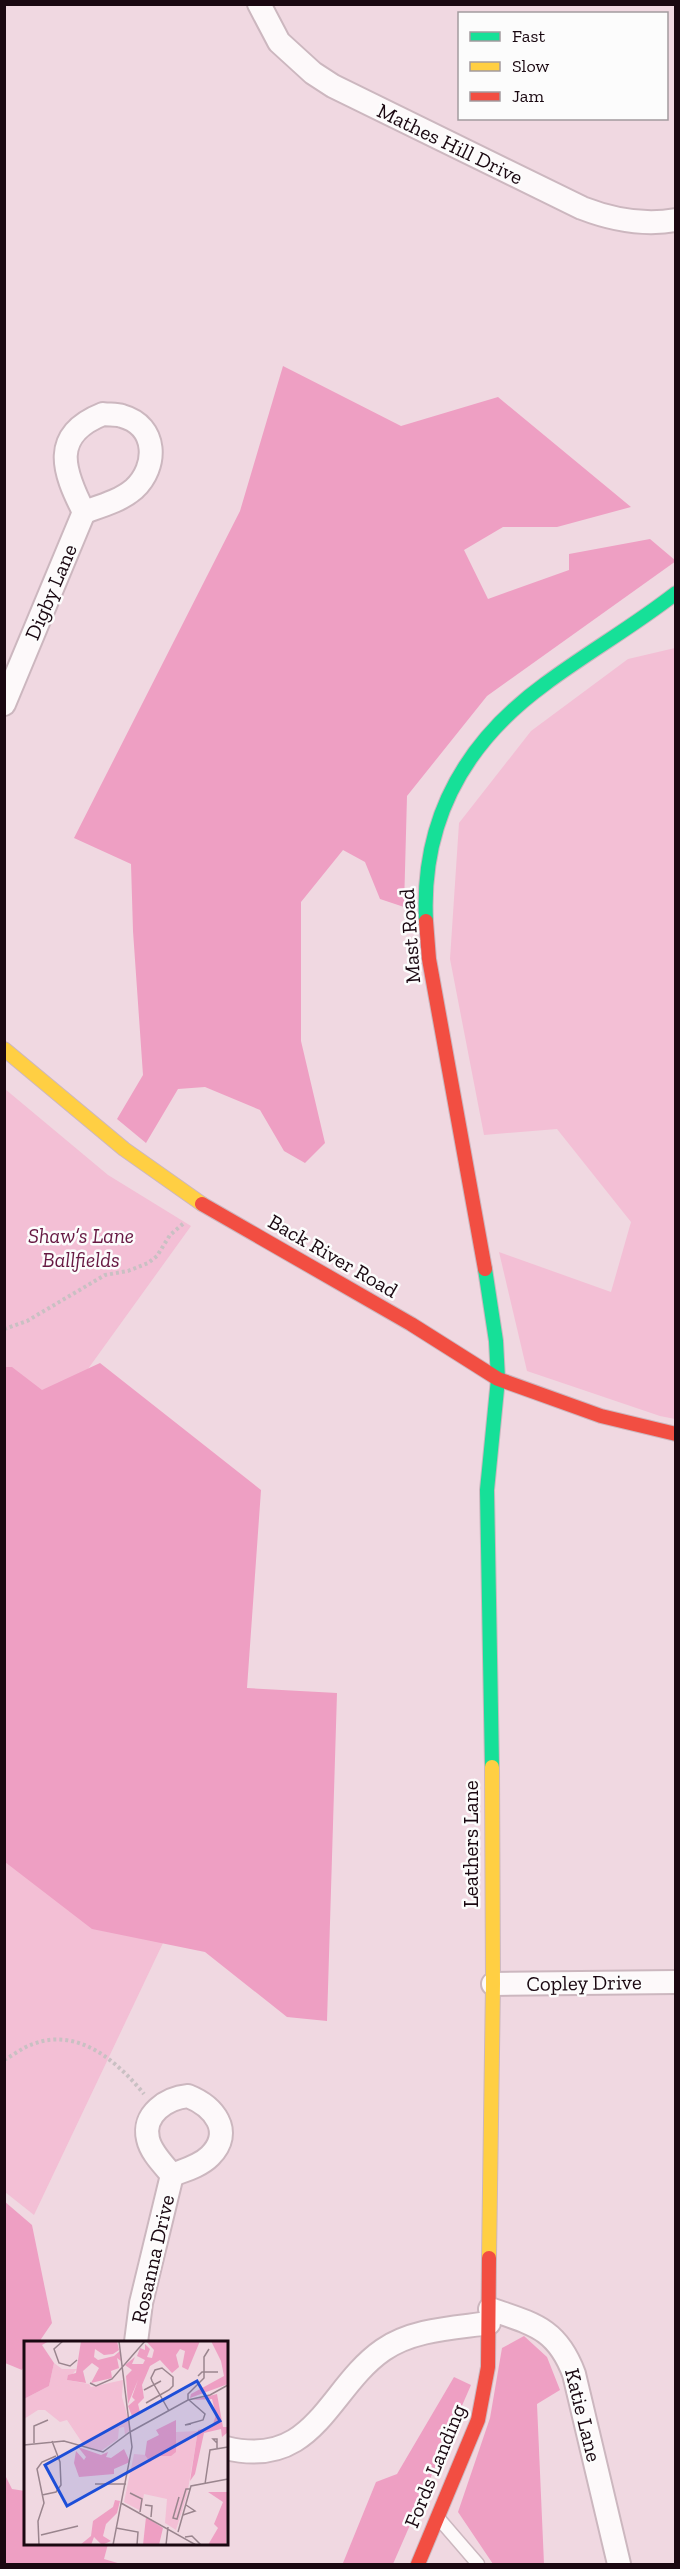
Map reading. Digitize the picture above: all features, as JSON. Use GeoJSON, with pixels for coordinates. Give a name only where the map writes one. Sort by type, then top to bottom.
{"type":"FeatureCollection","features":[{"type":"Feature","properties":{"kind":"street","name":"Mathes Hill Drive"},"geometry":{"type":"LineString","coordinates":[[260,4],[279,42],[294,58],[333,86],[582,208],[609,218],[634,222],[675,220]]}},
{"type":"Feature","properties":{"kind":"street"},"geometry":{"type":"LineString","coordinates":[[104,414],[122,416],[139,425],[149,438],[152,455],[147,474],[133,490],[111,503],[84,512],[68,473],[65,455],[71,436],[86,421],[104,414]]}},
{"type":"Feature","properties":{"kind":"street","name":"Digby Lane"},"geometry":{"type":"LineString","coordinates":[[4,704],[84,512]]}},
{"type":"Feature","properties":{"kind":"street","name":"Mast Road"},"geometry":{"type":"LineString","coordinates":[[498,1379],[496,1341],[489,1291],[429,959],[425,887],[431,839],[448,794],[461,773],[506,717],[542,685],[675,593]]}},
{"type":"Feature","properties":{"kind":"street","name":"Back River Road"},"geometry":{"type":"LineString","coordinates":[[4,1049],[124,1149],[192,1197],[284,1253],[411,1324],[498,1379],[601,1416],[675,1434]]}},
{"type":"Feature","properties":{"kind":"street","name":"Leathers Lane"},"geometry":{"type":"LineString","coordinates":[[489,2316],[493,1984],[492,1674],[487,1490],[498,1379]]}},
{"type":"Feature","properties":{"kind":"street","name":"Copley Drive"},"geometry":{"type":"LineString","coordinates":[[493,1984],[675,1982]]}},
{"type":"Feature","properties":{"kind":"street","name":"Rosanna Drive"},"geometry":{"type":"LineString","coordinates":[[188,2096],[213,2110],[220,2123],[220,2139],[211,2156],[198,2165],[172,2175],[153,2151],[147,2139],[148,2123],[156,2110],[172,2098],[188,2096]]}},
{"type":"Feature","properties":{"kind":"street","name":"Rosanna Drive"},"geometry":{"type":"LineString","coordinates":[[136,2341],[141,2303],[172,2175]]}},
{"type":"Feature","properties":{"kind":"street"},"geometry":{"type":"LineString","coordinates":[[228,2448],[250,2452],[270,2450],[291,2442],[310,2429],[329,2411],[365,2365],[384,2350],[402,2339],[489,2316]]}},
{"type":"Feature","properties":{"kind":"street","name":"Fords Landing"},"geometry":{"type":"LineString","coordinates":[[418,2565],[478,2420],[488,2367],[489,2316]]}},
{"type":"Feature","properties":{"kind":"street","name":"Katie Lane"},"geometry":{"type":"LineString","coordinates":[[489,2316],[543,2329],[567,2354],[574,2374],[619,2565]]}},
{"type":"Feature","properties":{"kind":"lane"},"geometry":{"type":"LineString","coordinates":[[438,2518],[463,2544],[478,2565]]}},
{"type":"Feature","properties":{"kind":"path"},"geometry":{"type":"LineString","coordinates":[[4,1329],[27,1321],[105,1275],[129,1271],[148,1263],[157,1256],[170,1234],[191,1216]]}},
{"type":"Feature","properties":{"kind":"path"},"geometry":{"type":"LineString","coordinates":[[4,2060],[32,2044],[59,2038],[82,2042],[124,2070],[156,2110]]}},
{"type":"Feature","properties":{"kind":"green space"},"geometry":{"type":"Polygon","coordinates":[[[675,648],[675,1419],[527,1371],[499,1252],[611,1292],[631,1222],[557,1129],[484,1135],[450,959],[459,823],[531,731],[628,659],[675,648]]]}},
{"type":"Feature","properties":{"kind":"green space","name":"Shaw’s Lane Ballfields"},"geometry":{"type":"Polygon","coordinates":[[[5,1089],[108,1175],[191,1226],[80,1380],[5,1691],[5,1089]]]}},
{"type":"Feature","properties":{"kind":"green space"},"geometry":{"type":"Polygon","coordinates":[[[4,1832],[172,1924],[34,2215],[5,2192],[4,1832]]]}},
{"type":"Feature","properties":{"kind":"shaded area"},"geometry":{"type":"Polygon","coordinates":[[[283,366],[401,426],[498,397],[631,507],[557,527],[503,527],[464,550],[488,599],[569,570],[569,554],[650,539],[676,561],[487,696],[407,796],[404,907],[380,899],[365,862],[343,850],[301,902],[301,1041],[325,1143],[305,1163],[284,1151],[260,1110],[205,1087],[178,1089],[146,1143],[117,1119],[143,1075],[133,931],[131,864],[74,838],[240,511],[283,366]]]}},
{"type":"Feature","properties":{"kind":"shaded area"},"geometry":{"type":"Polygon","coordinates":[[[100,1363],[261,1490],[247,1688],[337,1693],[327,2021],[287,2017],[205,1952],[92,1929],[5,1862],[5,1367],[12,1367],[42,1390],[100,1363]]]}},
{"type":"Feature","properties":{"kind":"shaded area"},"geometry":{"type":"Polygon","coordinates":[[[4,2201],[32,2225],[52,2323],[40,2341],[24,2341],[22,2370],[5,2363],[4,2201]]]}},
{"type":"Feature","properties":{"kind":"shaded area"},"geometry":{"type":"Polygon","coordinates":[[[524,2336],[547,2357],[560,2390],[537,2404],[544,2564],[493,2564],[458,2512],[490,2418],[502,2348],[524,2336]]]}},
{"type":"Feature","properties":{"kind":"shaded area"},"geometry":{"type":"Polygon","coordinates":[[[454,2377],[471,2385],[393,2564],[343,2563],[376,2482],[397,2474],[454,2377]]]}},
{"type":"Feature","properties":{"kind":"shaded area"},"geometry":{"type":"Polygon","coordinates":[[[5,2475],[12,2489],[24,2491],[24,2545],[108,2545],[104,2559],[121,2564],[5,2564],[5,2475]]]}},
{"type":"Feature","properties":{"kind":"traffic: fast"},"geometry":{"type":"LineString","coordinates":[[426,921],[426,884],[431,850],[440,817],[453,787],[470,758],[516,707],[545,684],[676,593]]}},
{"type":"Feature","properties":{"kind":"traffic: fast"},"geometry":{"type":"LineString","coordinates":[[485,1269],[496,1341],[498,1379],[487,1490],[492,1767]]}},
{"type":"Feature","properties":{"kind":"traffic: slow"},"geometry":{"type":"LineString","coordinates":[[4,1049],[124,1149],[202,1204]]}},
{"type":"Feature","properties":{"kind":"traffic: slow"},"geometry":{"type":"LineString","coordinates":[[489,2258],[493,1984],[492,1767]]}},
{"type":"Feature","properties":{"kind":"traffic: jam"},"geometry":{"type":"LineString","coordinates":[[426,921],[429,959],[485,1269]]}},
{"type":"Feature","properties":{"kind":"traffic: jam"},"geometry":{"type":"LineString","coordinates":[[202,1204],[411,1324],[498,1379],[601,1416],[676,1434]]}},
{"type":"Feature","properties":{"kind":"traffic: jam"},"geometry":{"type":"LineString","coordinates":[[418,2564],[478,2420],[488,2367],[489,2258]]}}]}
